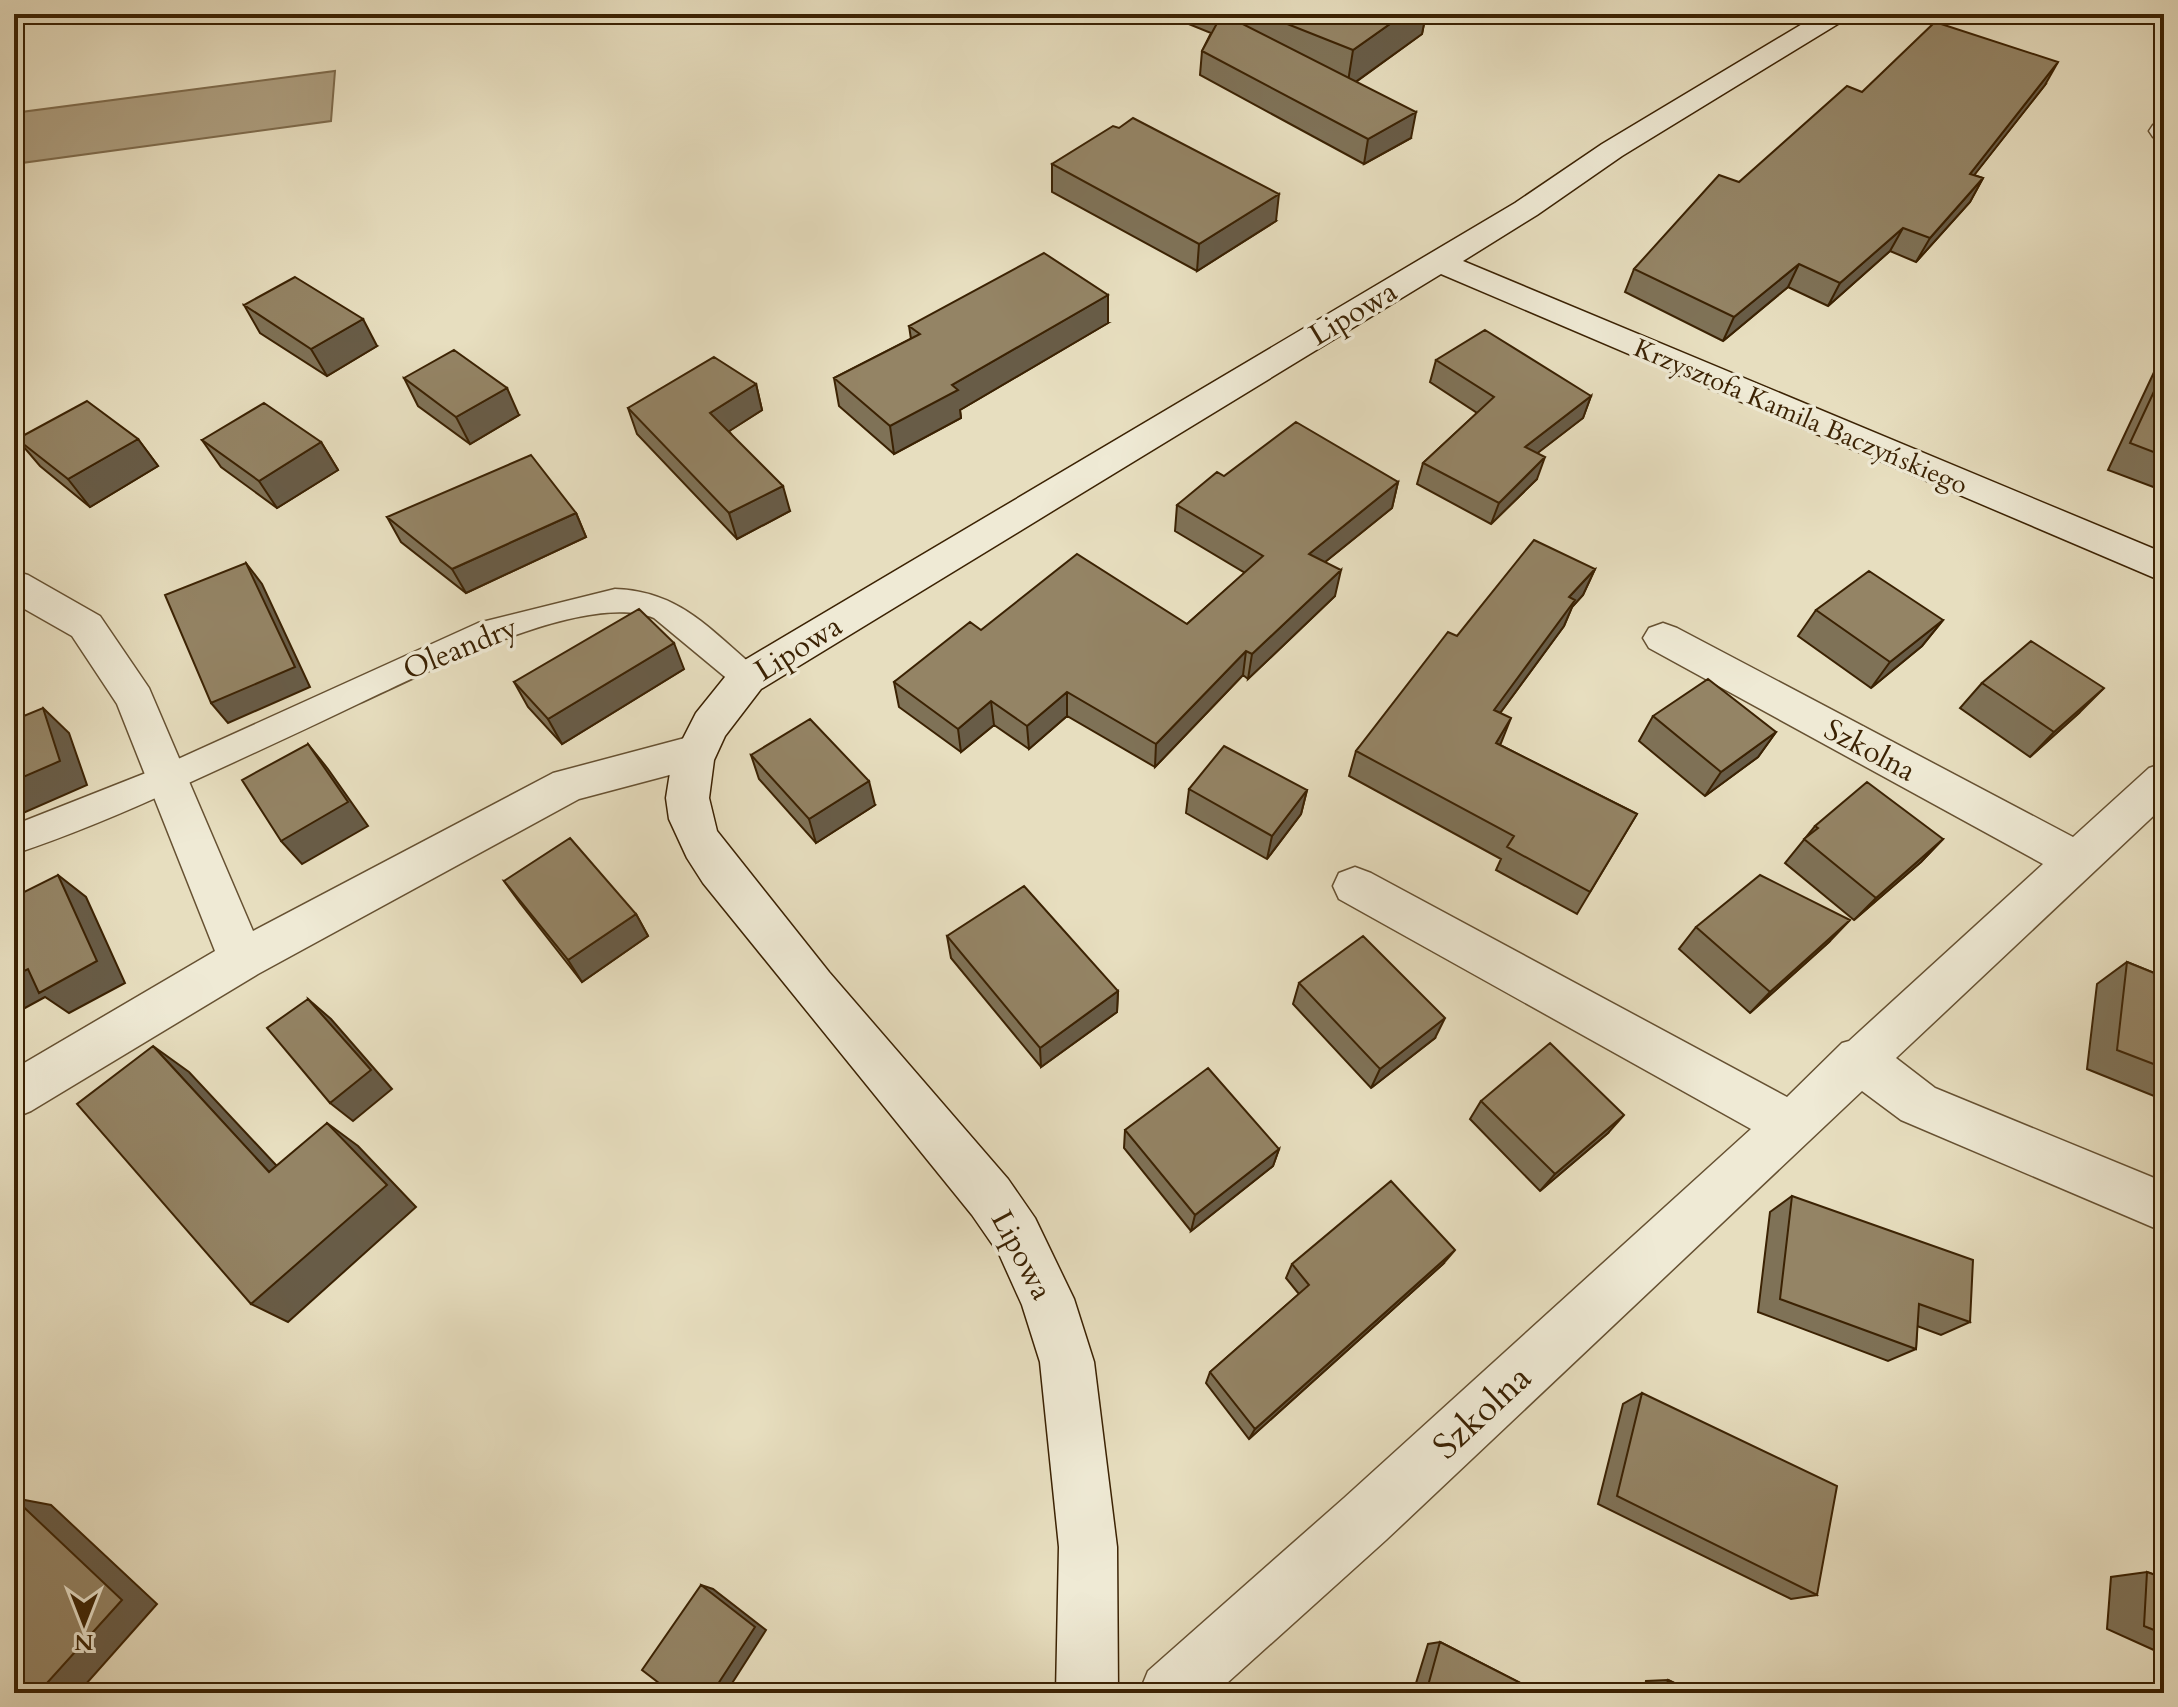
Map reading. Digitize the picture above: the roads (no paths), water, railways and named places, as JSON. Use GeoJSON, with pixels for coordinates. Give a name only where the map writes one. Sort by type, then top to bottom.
{"type":"FeatureCollection","features":[{"type":"Feature","properties":{"kind":"street","name":"Lipowa"},"geometry":{"type":"LineString","coordinates":[[1087,1693],[1088,1547],[1067,1362],[1047,1299],[1017,1236],[990,1197],[710,857],[691,819],[689,776],[701,737],[716,713],[747,678],[1439,262],[1526,209],[1612,150],[1837,14]]}},
{"type":"Feature","properties":{"kind":"street","name":"Krzysztofa Kamila Baczyńskiego"},"geometry":{"type":"LineString","coordinates":[[1439,262],[2164,568]]}},
{"type":"Feature","properties":{"kind":"street"},"geometry":{"type":"LineString","coordinates":[[14,585],[86,626],[135,699],[242,960]]}},
{"type":"Feature","properties":{"kind":"street","name":"Szkolna"},"geometry":{"type":"LineString","coordinates":[[1663,638],[2078,861]]}},
{"type":"Feature","properties":{"kind":"street"},"geometry":{"type":"LineString","coordinates":[[14,1095],[242,960],[568,785],[696,752]]}},
{"type":"Feature","properties":{"kind":"street","name":"Szkolna"},"geometry":{"type":"LineString","coordinates":[[1170,1693],[1365,1519],[2164,780]]}},
{"type":"Feature","properties":{"kind":"street"},"geometry":{"type":"LineString","coordinates":[[1355,886],[1754,1103],[1790,1127]]}},
{"type":"Feature","properties":{"kind":"street"},"geometry":{"type":"LineString","coordinates":[[1859,1059],[1918,1104],[2164,1207]]}},
{"type":"Feature","properties":{"kind":"lane","name":"Oleandry"},"geometry":{"type":"LineString","coordinates":[[14,840],[168,778],[489,631],[615,600],[642,601],[665,610],[747,678]]}}]}
